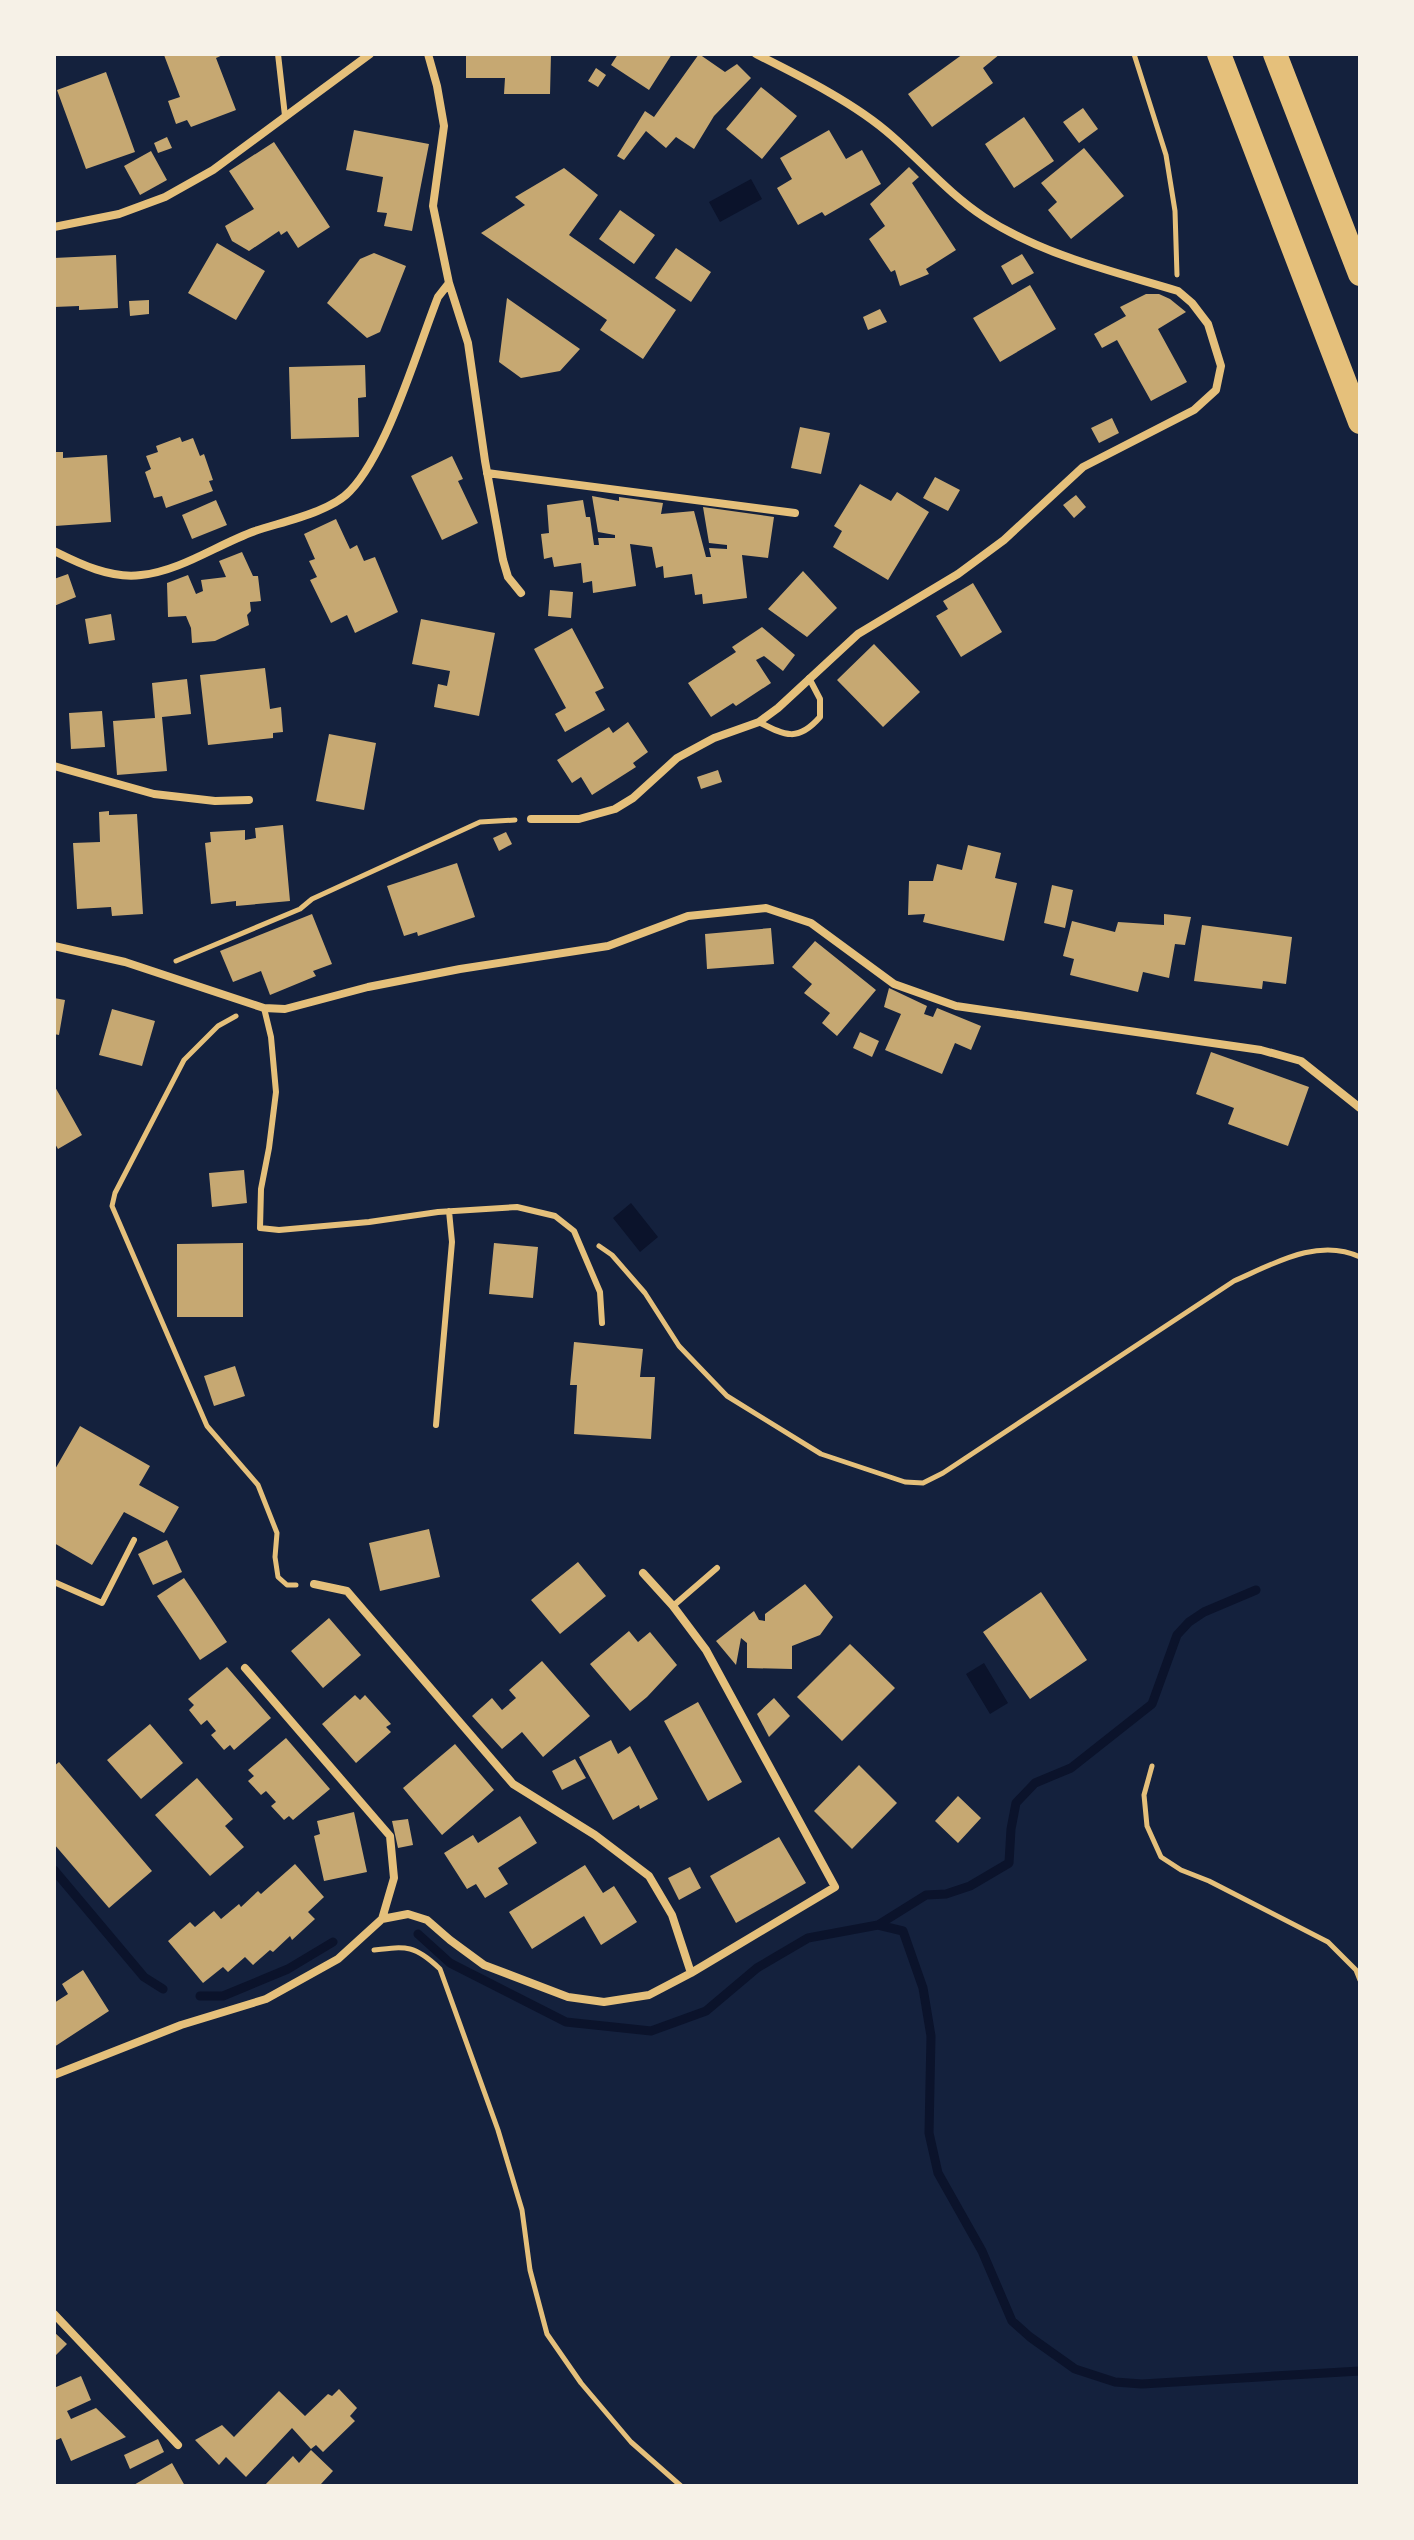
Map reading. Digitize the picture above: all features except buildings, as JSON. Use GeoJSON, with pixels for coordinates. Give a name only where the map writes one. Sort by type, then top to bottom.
{"type":"FeatureCollection","features":[{"type":"Feature","properties":{"kind":"highway"},"geometry":{"type":"LineString","coordinates":[[1219,54],[1360,422]]}},
{"type":"Feature","properties":{"kind":"highway"},"geometry":{"type":"LineString","coordinates":[[1275,54],[1360,274]]}},
{"type":"Feature","properties":{"kind":"street"},"geometry":{"type":"LineString","coordinates":[[54,227],[119,214],[165,197],[213,170],[370,54]]}},
{"type":"Feature","properties":{"kind":"street"},"geometry":{"type":"LineString","coordinates":[[428,54],[444,126],[433,206],[449,283],[468,343],[503,560],[508,577],[521,593]]}},
{"type":"Feature","properties":{"kind":"street"},"geometry":{"type":"LineString","coordinates":[[531,819],[579,819],[615,809],[633,798],[677,758],[714,738],[759,722],[858,634],[958,574],[1004,540],[1083,467],[1194,410],[1216,390],[1221,366],[1208,324],[1178,291],[1047,251],[985,218],[955,197],[890,134],[804,79],[756,54]]}},
{"type":"Feature","properties":{"kind":"street"},"geometry":{"type":"LineString","coordinates":[[54,551],[82,565],[113,574],[139,576],[162,571],[256,531],[300,518],[348,493],[369,464],[392,416],[438,297],[449,283]]}},
{"type":"Feature","properties":{"kind":"street"},"geometry":{"type":"LineString","coordinates":[[487,473],[795,513]]}},
{"type":"Feature","properties":{"kind":"street"},"geometry":{"type":"LineString","coordinates":[[54,766],[154,794],[215,801],[249,800]]}},
{"type":"Feature","properties":{"kind":"street"},"geometry":{"type":"LineString","coordinates":[[54,946],[125,962],[264,1008],[285,1009],[414,978],[608,946],[688,916],[766,908],[811,923],[894,984],[944,1002],[1261,1050],[1301,1061],[1360,1108]]}},
{"type":"Feature","properties":{"kind":"street"},"geometry":{"type":"LineString","coordinates":[[382,1919],[408,1914],[427,1920],[484,1965],[568,1997],[604,2002],[649,1995],[835,1887],[706,1650],[643,1573]]}},
{"type":"Feature","properties":{"kind":"street"},"geometry":{"type":"LineString","coordinates":[[314,1584],[347,1591],[513,1784],[595,1835],[649,1876],[672,1915],[691,1973]]}},
{"type":"Feature","properties":{"kind":"street"},"geometry":{"type":"LineString","coordinates":[[54,2075],[181,2025],[266,1999],[338,1959],[382,1919],[394,1878],[390,1836],[245,1668]]}},
{"type":"Feature","properties":{"kind":"street"},"geometry":{"type":"LineString","coordinates":[[54,2314],[178,2445]]}},
{"type":"Feature","properties":{"kind":"lane"},"geometry":{"type":"LineString","coordinates":[[278,54],[285,116]]}},
{"type":"Feature","properties":{"kind":"lane"},"geometry":{"type":"LineString","coordinates":[[759,722],[780,733],[794,735],[808,730],[820,717],[820,699],[809,678]]}},
{"type":"Feature","properties":{"kind":"lane"},"geometry":{"type":"LineString","coordinates":[[264,1008],[271,1037],[276,1092],[261,1189],[260,1228],[279,1230],[449,1211],[517,1207],[555,1216],[574,1231],[600,1292],[602,1323]]}},
{"type":"Feature","properties":{"kind":"lane"},"geometry":{"type":"LineString","coordinates":[[436,1425],[452,1242],[449,1211]]}},
{"type":"Feature","properties":{"kind":"lane"},"geometry":{"type":"LineString","coordinates":[[54,1582],[102,1603],[134,1540]]}},
{"type":"Feature","properties":{"kind":"lane"},"geometry":{"type":"LineString","coordinates":[[673,1606],[717,1568]]}},
{"type":"Feature","properties":{"kind":"path"},"geometry":{"type":"LineString","coordinates":[[1134,54],[1166,155],[1175,211],[1178,291]]}},
{"type":"Feature","properties":{"kind":"path"},"geometry":{"type":"LineString","coordinates":[[167,975],[173,962],[300,909],[312,899],[480,822],[531,819]]}},
{"type":"Feature","properties":{"kind":"path"},"geometry":{"type":"LineString","coordinates":[[246,1003],[239,1014],[218,1026],[184,1060],[115,1193],[112,1206],[207,1426],[258,1485],[277,1533],[275,1557],[278,1577],[287,1585],[314,1584]]}},
{"type":"Feature","properties":{"kind":"path"},"geometry":{"type":"LineString","coordinates":[[574,1231],[612,1255],[645,1293],[679,1346],[727,1396],[821,1454],[905,1482],[923,1483],[943,1473],[1234,1281],[1287,1258],[1325,1248],[1347,1251],[1360,1257]]}},
{"type":"Feature","properties":{"kind":"path"},"geometry":{"type":"LineString","coordinates":[[1152,1766],[1144,1795],[1147,1826],[1161,1857],[1181,1870],[1209,1881],[1328,1942],[1356,1970],[1360,1980]]}},
{"type":"Feature","properties":{"kind":"path"},"geometry":{"type":"LineString","coordinates":[[348,1950],[398,1947],[422,1951],[440,1969],[502,2143],[522,2210],[530,2270],[547,2334],[581,2383],[631,2442],[681,2486]]}},
{"type":"Feature","properties":{"kind":"water"},"geometry":{"type":"Polygon","coordinates":[[[751,179],[762,199],[720,222],[709,202],[751,179]]]}},
{"type":"Feature","properties":{"kind":"water"},"geometry":{"type":"Polygon","coordinates":[[[631,1203],[658,1237],[640,1252],[613,1218],[631,1203]]]}},
{"type":"Feature","properties":{"kind":"water"},"geometry":{"type":"Polygon","coordinates":[[[984,1663],[1008,1703],[990,1714],[966,1674],[984,1663]]]}},
{"type":"Feature","properties":{"kind":"waterway"},"geometry":{"type":"LineString","coordinates":[[418,1934],[450,1963],[566,2022],[651,2031],[706,2011],[757,1968],[808,1938],[878,1925],[926,1895],[946,1894],[970,1886],[1009,1863],[1016,1803],[1035,1783],[1071,1768],[1152,1704],[1177,1635],[1189,1622],[1204,1612],[1256,1590]]}},
{"type":"Feature","properties":{"kind":"waterway"},"geometry":{"type":"LineString","coordinates":[[54,1870],[144,1977],[163,1989]]}},
{"type":"Feature","properties":{"kind":"waterway"},"geometry":{"type":"LineString","coordinates":[[878,1925],[903,1931],[923,1988],[931,2036],[929,2133],[938,2173],[982,2251],[1012,2321],[1075,2369],[1115,2382],[1142,2384],[1360,2371]]}},
{"type":"Feature","properties":{"kind":"waterway"},"geometry":{"type":"LineString","coordinates":[[200,1996],[223,1996],[288,1969],[333,1942]]}}]}
